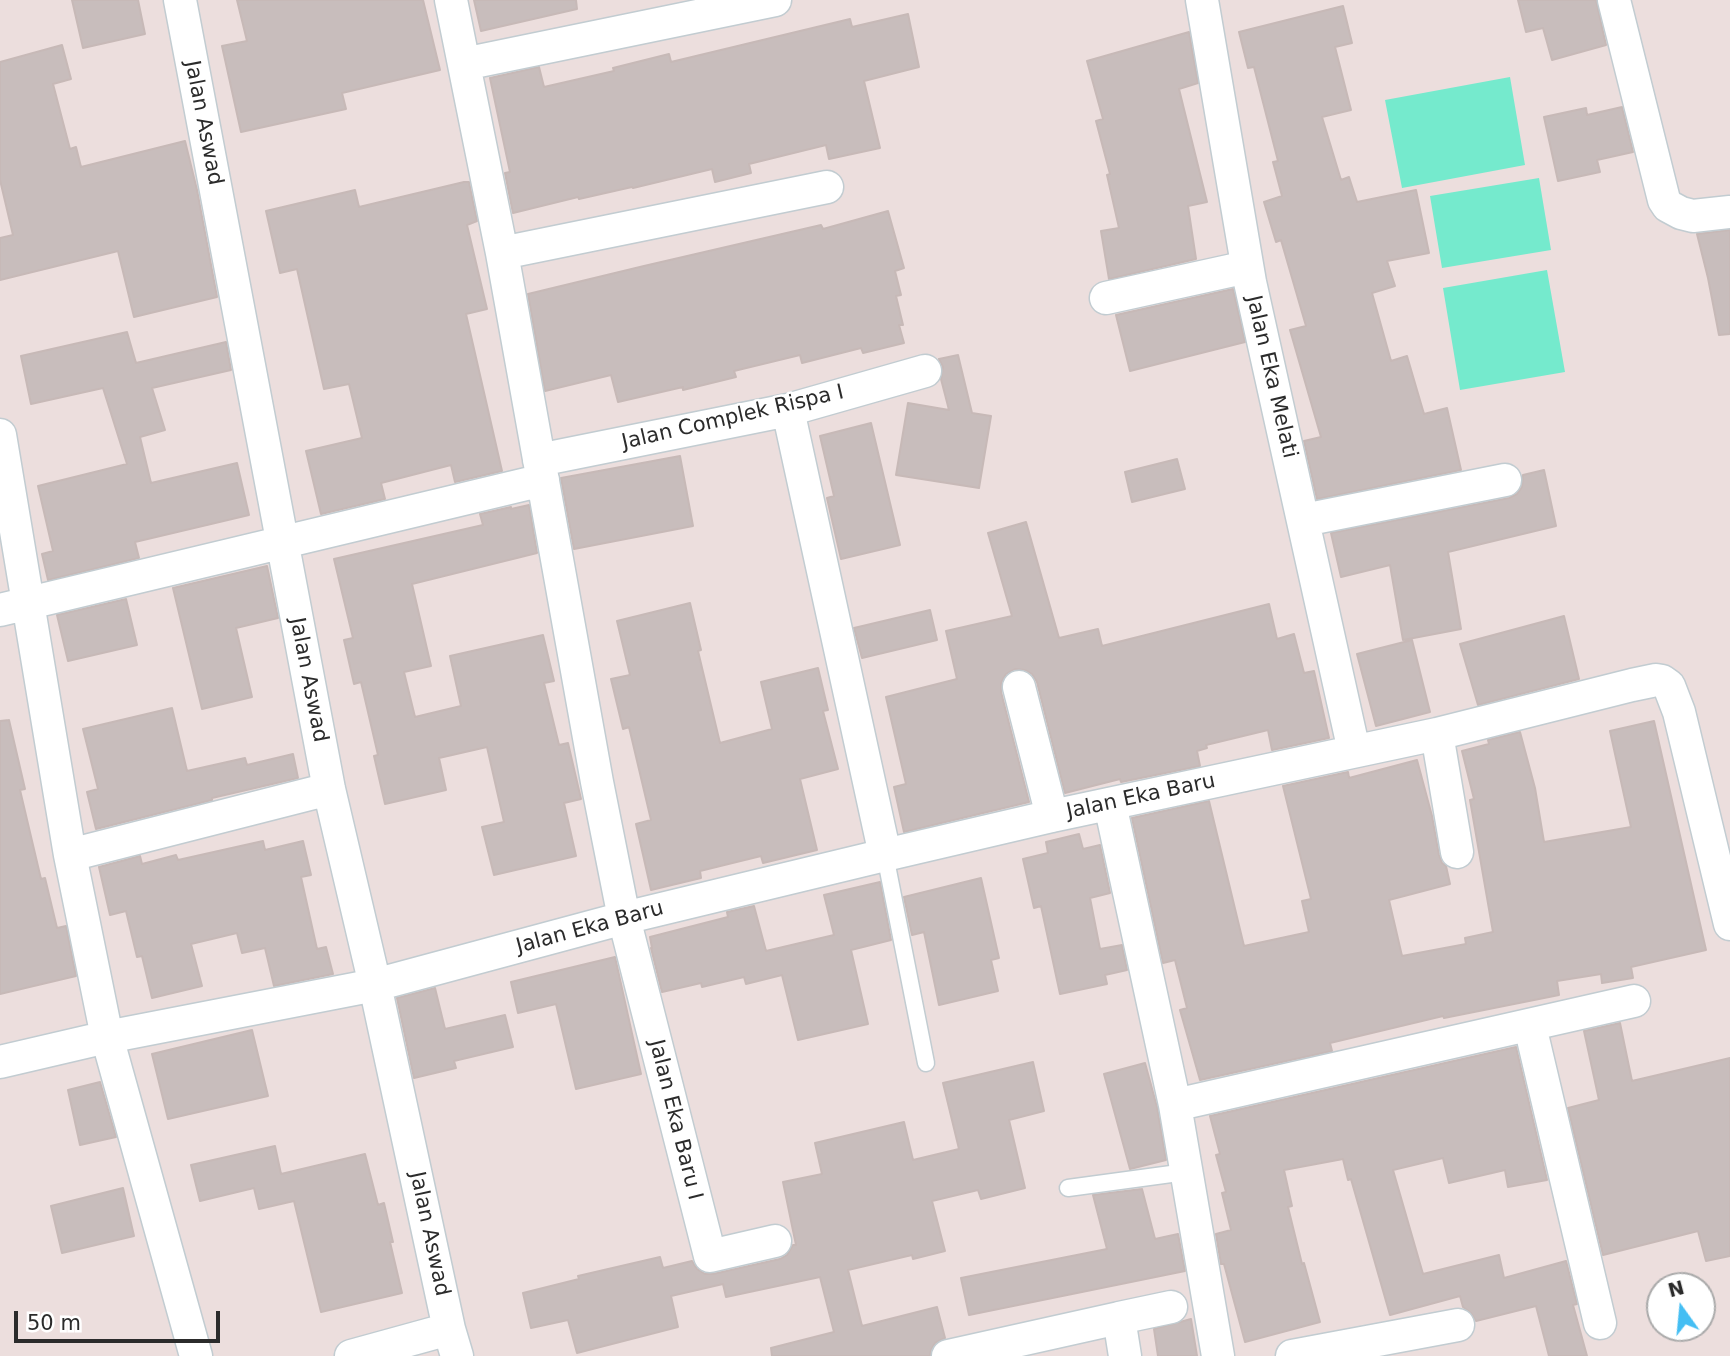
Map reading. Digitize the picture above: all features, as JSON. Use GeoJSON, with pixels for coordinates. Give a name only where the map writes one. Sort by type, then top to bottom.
{"type":"FeatureCollection","features":[{"type":"Feature","properties":{"kind":"street","name":"Jalan Aswad"},"geometry":{"type":"LineString","coordinates":[[180,0],[329,789],[453,1343]]}},
{"type":"Feature","properties":{"kind":"street"},"geometry":{"type":"LineString","coordinates":[[451,0],[502,253],[624,918]]}},
{"type":"Feature","properties":{"kind":"street"},"geometry":{"type":"LineString","coordinates":[[464,64],[775,0]]}},
{"type":"Feature","properties":{"kind":"street","name":"Jalan Eka Melati"},"geometry":{"type":"LineString","coordinates":[[1202,0],[1247,267],[1354,751]]}},
{"type":"Feature","properties":{"kind":"street"},"geometry":{"type":"LineString","coordinates":[[1614,0],[1664,200],[1668,206],[1693,216],[1730,212]]}},
{"type":"Feature","properties":{"kind":"street"},"geometry":{"type":"LineString","coordinates":[[502,253],[827,187]]}},
{"type":"Feature","properties":{"kind":"street"},"geometry":{"type":"LineString","coordinates":[[1105,298],[1247,267]]}},
{"type":"Feature","properties":{"kind":"street","name":"Jalan Complek Rispa I"},"geometry":{"type":"LineString","coordinates":[[14,607],[282,541],[541,470],[788,410],[925,372]]}},
{"type":"Feature","properties":{"kind":"street"},"geometry":{"type":"LineString","coordinates":[[788,410],[885,855]]}},
{"type":"Feature","properties":{"kind":"street"},"geometry":{"type":"LineString","coordinates":[[0,435],[14,607],[70,855],[107,1037],[196,1356]]}},
{"type":"Feature","properties":{"kind":"street"},"geometry":{"type":"LineString","coordinates":[[1304,520],[1505,480]]}},
{"type":"Feature","properties":{"kind":"street","name":"Jalan Eka Baru"},"geometry":{"type":"LineString","coordinates":[[0,1062],[107,1037],[375,985],[624,918],[885,855],[1052,816],[1437,734],[1657,680],[1666,683],[1671,690],[1679,712],[1730,924]]}},
{"type":"Feature","properties":{"kind":"street"},"geometry":{"type":"LineString","coordinates":[[1019,687],[1052,816]]}},
{"type":"Feature","properties":{"kind":"street"},"geometry":{"type":"LineString","coordinates":[[1437,734],[1457,852]]}},
{"type":"Feature","properties":{"kind":"street"},"geometry":{"type":"LineString","coordinates":[[70,855],[329,789]]}},
{"type":"Feature","properties":{"kind":"street"},"geometry":{"type":"LineString","coordinates":[[1111,804],[1175,1105],[1218,1356]]}},
{"type":"Feature","properties":{"kind":"street","name":"Jalan Eka Baru I"},"geometry":{"type":"LineString","coordinates":[[624,918],[710,1256],[775,1241]]}},
{"type":"Feature","properties":{"kind":"street"},"geometry":{"type":"LineString","coordinates":[[1175,1105],[1634,1002]]}},
{"type":"Feature","properties":{"kind":"street"},"geometry":{"type":"LineString","coordinates":[[1530,1026],[1600,1323]]}},
{"type":"Feature","properties":{"kind":"street"},"geometry":{"type":"LineString","coordinates":[[960,1354],[1171,1307]]}},
{"type":"Feature","properties":{"kind":"street"},"geometry":{"type":"LineString","coordinates":[[1119,1318],[1125,1356]]}},
{"type":"Feature","properties":{"kind":"street"},"geometry":{"type":"LineString","coordinates":[[1292,1356],[1458,1325]]}},
{"type":"Feature","properties":{"kind":"street"},"geometry":{"type":"LineString","coordinates":[[351,1356],[453,1343]]}},
{"type":"Feature","properties":{"kind":"lane"},"geometry":{"type":"LineString","coordinates":[[885,855],[926,1063]]}},
{"type":"Feature","properties":{"kind":"lane"},"geometry":{"type":"LineString","coordinates":[[1068,1188],[1186,1172]]}},
{"type":"Feature","properties":{"kind":"shaded area"},"geometry":{"type":"Polygon","coordinates":[[[1510,77],[1525,165],[1402,188],[1385,100],[1510,77]]]}},
{"type":"Feature","properties":{"kind":"shaded area"},"geometry":{"type":"Polygon","coordinates":[[[1539,178],[1551,250],[1442,268],[1430,196],[1539,178]]]}},
{"type":"Feature","properties":{"kind":"shaded area"},"geometry":{"type":"Polygon","coordinates":[[[1547,270],[1565,372],[1460,390],[1443,288],[1547,270]]]}},
{"type":"Feature","properties":{"kind":"building"},"geometry":{"type":"Polygon","coordinates":[[[72,0],[138,0],[145,34],[83,48],[72,0]]]}},
{"type":"Feature","properties":{"kind":"building"},"geometry":{"type":"Polygon","coordinates":[[[237,0],[423,0],[440,70],[342,93],[346,109],[241,132],[222,46],[247,41],[237,0]]]}},
{"type":"Feature","properties":{"kind":"building"},"geometry":{"type":"Polygon","coordinates":[[[474,0],[576,0],[577,9],[481,31],[474,0]]]}},
{"type":"Feature","properties":{"kind":"building"},"geometry":{"type":"Polygon","coordinates":[[[1518,0],[1596,0],[1606,45],[1552,60],[1543,28],[1526,32],[1518,0]]]}},
{"type":"Feature","properties":{"kind":"building"},"geometry":{"type":"Polygon","coordinates":[[[1343,6],[1352,43],[1335,47],[1351,110],[1322,117],[1341,180],[1349,177],[1357,202],[1416,190],[1429,253],[1387,261],[1395,286],[1372,293],[1391,361],[1407,356],[1424,414],[1447,408],[1461,470],[1317,499],[1304,441],[1321,437],[1290,330],[1306,326],[1281,240],[1276,242],[1264,202],[1282,196],[1273,162],[1278,161],[1254,67],[1248,68],[1239,32],[1343,6]]]}},
{"type":"Feature","properties":{"kind":"building"},"geometry":{"type":"Polygon","coordinates":[[[908,14],[919,67],[864,81],[880,148],[829,159],[826,145],[749,164],[751,173],[715,182],[712,169],[513,213],[505,173],[510,172],[490,78],[539,67],[544,87],[614,71],[613,68],[669,54],[671,62],[850,19],[852,27],[908,14]]]}},
{"type":"Feature","properties":{"kind":"building"},"geometry":{"type":"Polygon","coordinates":[[[1189,32],[1198,83],[1179,89],[1207,202],[1188,206],[1196,259],[1109,279],[1101,231],[1119,228],[1107,175],[1110,174],[1096,121],[1103,119],[1087,61],[1189,32]]]}},
{"type":"Feature","properties":{"kind":"building"},"geometry":{"type":"Polygon","coordinates":[[[62,45],[71,79],[53,84],[70,149],[76,147],[81,167],[185,141],[217,297],[134,317],[118,251],[0,280],[0,238],[13,235],[0,180],[0,62],[62,45]]]}},
{"type":"Feature","properties":{"kind":"building"},"geometry":{"type":"Polygon","coordinates":[[[1622,107],[1633,152],[1597,160],[1600,172],[1558,181],[1544,117],[1586,108],[1587,115],[1622,107]]]}},
{"type":"Feature","properties":{"kind":"building"},"geometry":{"type":"Polygon","coordinates":[[[469,182],[477,221],[467,225],[487,309],[466,314],[502,471],[455,482],[451,465],[381,483],[385,499],[321,514],[306,451],[362,438],[349,384],[324,389],[297,269],[280,273],[266,211],[355,190],[359,207],[469,182]]]}},
{"type":"Feature","properties":{"kind":"building"},"geometry":{"type":"Polygon","coordinates":[[[888,211],[904,268],[895,271],[901,295],[896,296],[904,343],[863,353],[861,348],[802,363],[800,355],[734,371],[736,377],[618,402],[611,375],[545,391],[528,294],[821,225],[823,229],[888,211]]]}},
{"type":"Feature","properties":{"kind":"building"},"geometry":{"type":"Polygon","coordinates":[[[1730,230],[1730,334],[1719,335],[1697,234],[1730,230]]]}},
{"type":"Feature","properties":{"kind":"building"},"geometry":{"type":"Polygon","coordinates":[[[1233,289],[1245,342],[1130,371],[1116,315],[1233,289]]]}},
{"type":"Feature","properties":{"kind":"building"},"geometry":{"type":"Polygon","coordinates":[[[127,332],[136,363],[226,342],[231,370],[152,388],[165,430],[140,437],[151,483],[237,463],[249,515],[135,542],[139,558],[48,580],[42,554],[53,551],[38,486],[127,464],[103,388],[31,404],[21,356],[127,332]]]}},
{"type":"Feature","properties":{"kind":"building"},"geometry":{"type":"Polygon","coordinates":[[[958,355],[972,413],[991,416],[979,488],[896,475],[908,403],[949,410],[941,379],[943,367],[939,359],[958,355]]]}},
{"type":"Feature","properties":{"kind":"building"},"geometry":{"type":"Polygon","coordinates":[[[871,423],[900,545],[841,559],[827,498],[834,496],[820,436],[871,423]]]}},
{"type":"Feature","properties":{"kind":"building"},"geometry":{"type":"Polygon","coordinates":[[[680,456],[693,526],[574,549],[561,478],[680,456]]]}},
{"type":"Feature","properties":{"kind":"building"},"geometry":{"type":"Polygon","coordinates":[[[1177,459],[1185,489],[1132,502],[1125,472],[1177,459]]]}},
{"type":"Feature","properties":{"kind":"building"},"geometry":{"type":"Polygon","coordinates":[[[1544,470],[1556,526],[1448,552],[1461,629],[1403,640],[1390,565],[1341,577],[1331,533],[1509,498],[1517,494],[1522,487],[1523,475],[1544,470]]]}},
{"type":"Feature","properties":{"kind":"building"},"geometry":{"type":"Polygon","coordinates":[[[529,505],[537,553],[412,584],[431,666],[404,672],[415,717],[461,706],[450,656],[543,635],[554,681],[544,683],[559,745],[568,743],[581,799],[564,803],[576,856],[494,875],[482,827],[504,822],[487,747],[439,758],[446,790],[385,804],[374,756],[378,755],[361,682],[354,684],[344,640],[353,638],[334,559],[483,525],[480,514],[529,505]]]}},
{"type":"Feature","properties":{"kind":"building"},"geometry":{"type":"Polygon","coordinates":[[[1026,522],[1059,638],[1098,629],[1102,646],[1269,604],[1277,639],[1294,634],[1304,673],[1314,671],[1329,738],[1272,750],[1268,730],[1206,745],[1207,748],[1197,751],[1200,766],[1121,782],[1120,779],[1065,793],[1037,682],[1032,674],[1015,669],[1006,674],[1001,683],[1001,692],[1029,802],[904,832],[894,787],[906,784],[886,697],[957,679],[946,631],[1012,616],[988,533],[1026,522]]]}},
{"type":"Feature","properties":{"kind":"building"},"geometry":{"type":"Polygon","coordinates":[[[267,566],[278,618],[236,628],[252,697],[202,709],[173,588],[267,566]]]}},
{"type":"Feature","properties":{"kind":"building"},"geometry":{"type":"Polygon","coordinates":[[[126,599],[137,645],[68,661],[57,615],[126,599]]]}},
{"type":"Feature","properties":{"kind":"building"},"geometry":{"type":"Polygon","coordinates":[[[690,603],[701,650],[698,651],[720,743],[772,729],[761,682],[818,668],[828,710],[823,711],[838,769],[800,779],[817,850],[763,863],[761,856],[700,871],[701,878],[651,890],[636,824],[651,820],[629,727],[623,729],[611,679],[630,675],[617,621],[690,603]]]}},
{"type":"Feature","properties":{"kind":"building"},"geometry":{"type":"Polygon","coordinates":[[[930,610],[937,640],[862,658],[854,628],[930,610]]]}},
{"type":"Feature","properties":{"kind":"building"},"geometry":{"type":"Polygon","coordinates":[[[1564,616],[1579,679],[1478,705],[1460,644],[1564,616]]]}},
{"type":"Feature","properties":{"kind":"building"},"geometry":{"type":"Polygon","coordinates":[[[1412,640],[1430,712],[1376,726],[1357,654],[1412,640]]]}},
{"type":"Feature","properties":{"kind":"building"},"geometry":{"type":"Polygon","coordinates":[[[172,708],[187,771],[245,758],[247,765],[293,754],[298,778],[96,829],[87,792],[98,789],[83,729],[172,708]]]}},
{"type":"Feature","properties":{"kind":"building"},"geometry":{"type":"Polygon","coordinates":[[[9,720],[25,789],[20,790],[41,879],[45,878],[57,928],[66,926],[76,976],[0,994],[0,721],[9,720]]]}},
{"type":"Feature","properties":{"kind":"building"},"geometry":{"type":"Polygon","coordinates":[[[1654,721],[1706,950],[1631,967],[1633,978],[1602,983],[1601,974],[1557,981],[1559,995],[1444,1018],[1443,1016],[1330,1043],[1332,1051],[1200,1080],[1180,1010],[1187,1008],[1175,960],[1163,963],[1132,818],[1209,801],[1244,946],[1309,932],[1302,901],[1311,899],[1283,786],[1348,772],[1349,778],[1417,760],[1439,855],[1446,866],[1450,884],[1389,900],[1402,956],[1466,944],[1465,938],[1493,932],[1470,800],[1474,799],[1462,751],[1489,744],[1488,740],[1520,732],[1535,788],[1544,842],[1631,827],[1610,731],[1654,721]]]}},
{"type":"Feature","properties":{"kind":"building"},"geometry":{"type":"Polygon","coordinates":[[[1079,834],[1083,849],[1100,845],[1110,893],[1090,898],[1100,949],[1122,945],[1127,970],[1105,975],[1107,984],[1060,994],[1041,906],[1034,908],[1023,859],[1048,853],[1046,842],[1079,834]]]}},
{"type":"Feature","properties":{"kind":"building"},"geometry":{"type":"Polygon","coordinates":[[[263,841],[265,850],[303,841],[311,875],[301,877],[317,949],[326,947],[333,974],[274,986],[265,948],[242,953],[237,933],[191,944],[202,986],[152,998],[142,956],[137,957],[126,911],[110,915],[99,867],[140,856],[142,864],[176,855],[178,860],[263,841]]]}},
{"type":"Feature","properties":{"kind":"building"},"geometry":{"type":"Polygon","coordinates":[[[981,878],[999,958],[991,960],[998,991],[939,1005],[924,932],[912,935],[904,897],[981,878]]]}},
{"type":"Feature","properties":{"kind":"building"},"geometry":{"type":"Polygon","coordinates":[[[880,882],[891,940],[851,950],[868,1024],[798,1040],[782,975],[746,984],[744,977],[702,987],[701,983],[662,992],[650,937],[728,917],[727,912],[754,906],[766,951],[834,935],[824,895],[880,882]]]}},
{"type":"Feature","properties":{"kind":"building"},"geometry":{"type":"Polygon","coordinates":[[[615,957],[641,1074],[576,1089],[556,1004],[518,1013],[511,982],[615,957]]]}},
{"type":"Feature","properties":{"kind":"building"},"geometry":{"type":"Polygon","coordinates":[[[435,988],[445,1029],[505,1015],[513,1047],[454,1061],[456,1068],[414,1078],[397,998],[435,988]]]}},
{"type":"Feature","properties":{"kind":"building"},"geometry":{"type":"Polygon","coordinates":[[[1620,1023],[1632,1081],[1730,1058],[1730,1256],[1706,1261],[1698,1231],[1603,1255],[1568,1108],[1599,1100],[1584,1031],[1620,1023]]]}},
{"type":"Feature","properties":{"kind":"building"},"geometry":{"type":"Polygon","coordinates":[[[252,1030],[268,1096],[168,1119],[152,1054],[252,1030]]]}},
{"type":"Feature","properties":{"kind":"building"},"geometry":{"type":"Polygon","coordinates":[[[1516,1047],[1547,1180],[1508,1187],[1505,1170],[1449,1183],[1443,1158],[1393,1170],[1423,1274],[1499,1255],[1504,1278],[1566,1261],[1577,1304],[1573,1305],[1587,1356],[1549,1356],[1536,1306],[1476,1321],[1463,1307],[1460,1296],[1390,1315],[1343,1159],[1284,1170],[1292,1206],[1288,1207],[1320,1322],[1245,1342],[1224,1264],[1221,1264],[1216,1234],[1231,1230],[1222,1193],[1226,1192],[1216,1155],[1220,1154],[1210,1116],[1516,1047]]]}},
{"type":"Feature","properties":{"kind":"building"},"geometry":{"type":"Polygon","coordinates":[[[1033,1062],[1044,1111],[1009,1120],[1025,1188],[981,1199],[978,1190],[932,1201],[945,1251],[913,1259],[912,1255],[848,1270],[862,1326],[937,1307],[945,1338],[935,1343],[930,1356],[772,1356],[771,1348],[834,1332],[820,1277],[726,1297],[723,1284],[671,1296],[678,1327],[577,1353],[568,1320],[531,1328],[523,1293],[579,1279],[578,1276],[660,1257],[663,1268],[692,1261],[697,1269],[705,1274],[780,1259],[796,1245],[783,1182],[822,1174],[815,1143],[904,1122],[913,1160],[959,1149],[943,1083],[1033,1062]]]}},
{"type":"Feature","properties":{"kind":"building"},"geometry":{"type":"Polygon","coordinates":[[[1145,1063],[1157,1107],[1166,1160],[1130,1169],[1104,1074],[1145,1063]]]}},
{"type":"Feature","properties":{"kind":"building"},"geometry":{"type":"Polygon","coordinates":[[[100,1082],[116,1137],[80,1145],[68,1090],[100,1082]]]}},
{"type":"Feature","properties":{"kind":"building"},"geometry":{"type":"Polygon","coordinates":[[[275,1146],[281,1174],[365,1154],[378,1205],[384,1203],[402,1293],[321,1312],[294,1201],[259,1209],[254,1188],[200,1201],[191,1165],[275,1146]]]}},
{"type":"Feature","properties":{"kind":"building"},"geometry":{"type":"Polygon","coordinates":[[[123,1188],[134,1236],[62,1253],[51,1206],[123,1188]]]}},
{"type":"Feature","properties":{"kind":"building"},"geometry":{"type":"Polygon","coordinates":[[[1142,1189],[1155,1239],[1178,1234],[1185,1271],[969,1315],[961,1278],[1107,1249],[1093,1195],[1142,1189]]]}},
{"type":"Feature","properties":{"kind":"building"},"geometry":{"type":"Polygon","coordinates":[[[1191,1319],[1197,1356],[1158,1356],[1154,1329],[1191,1319]]]}}]}
